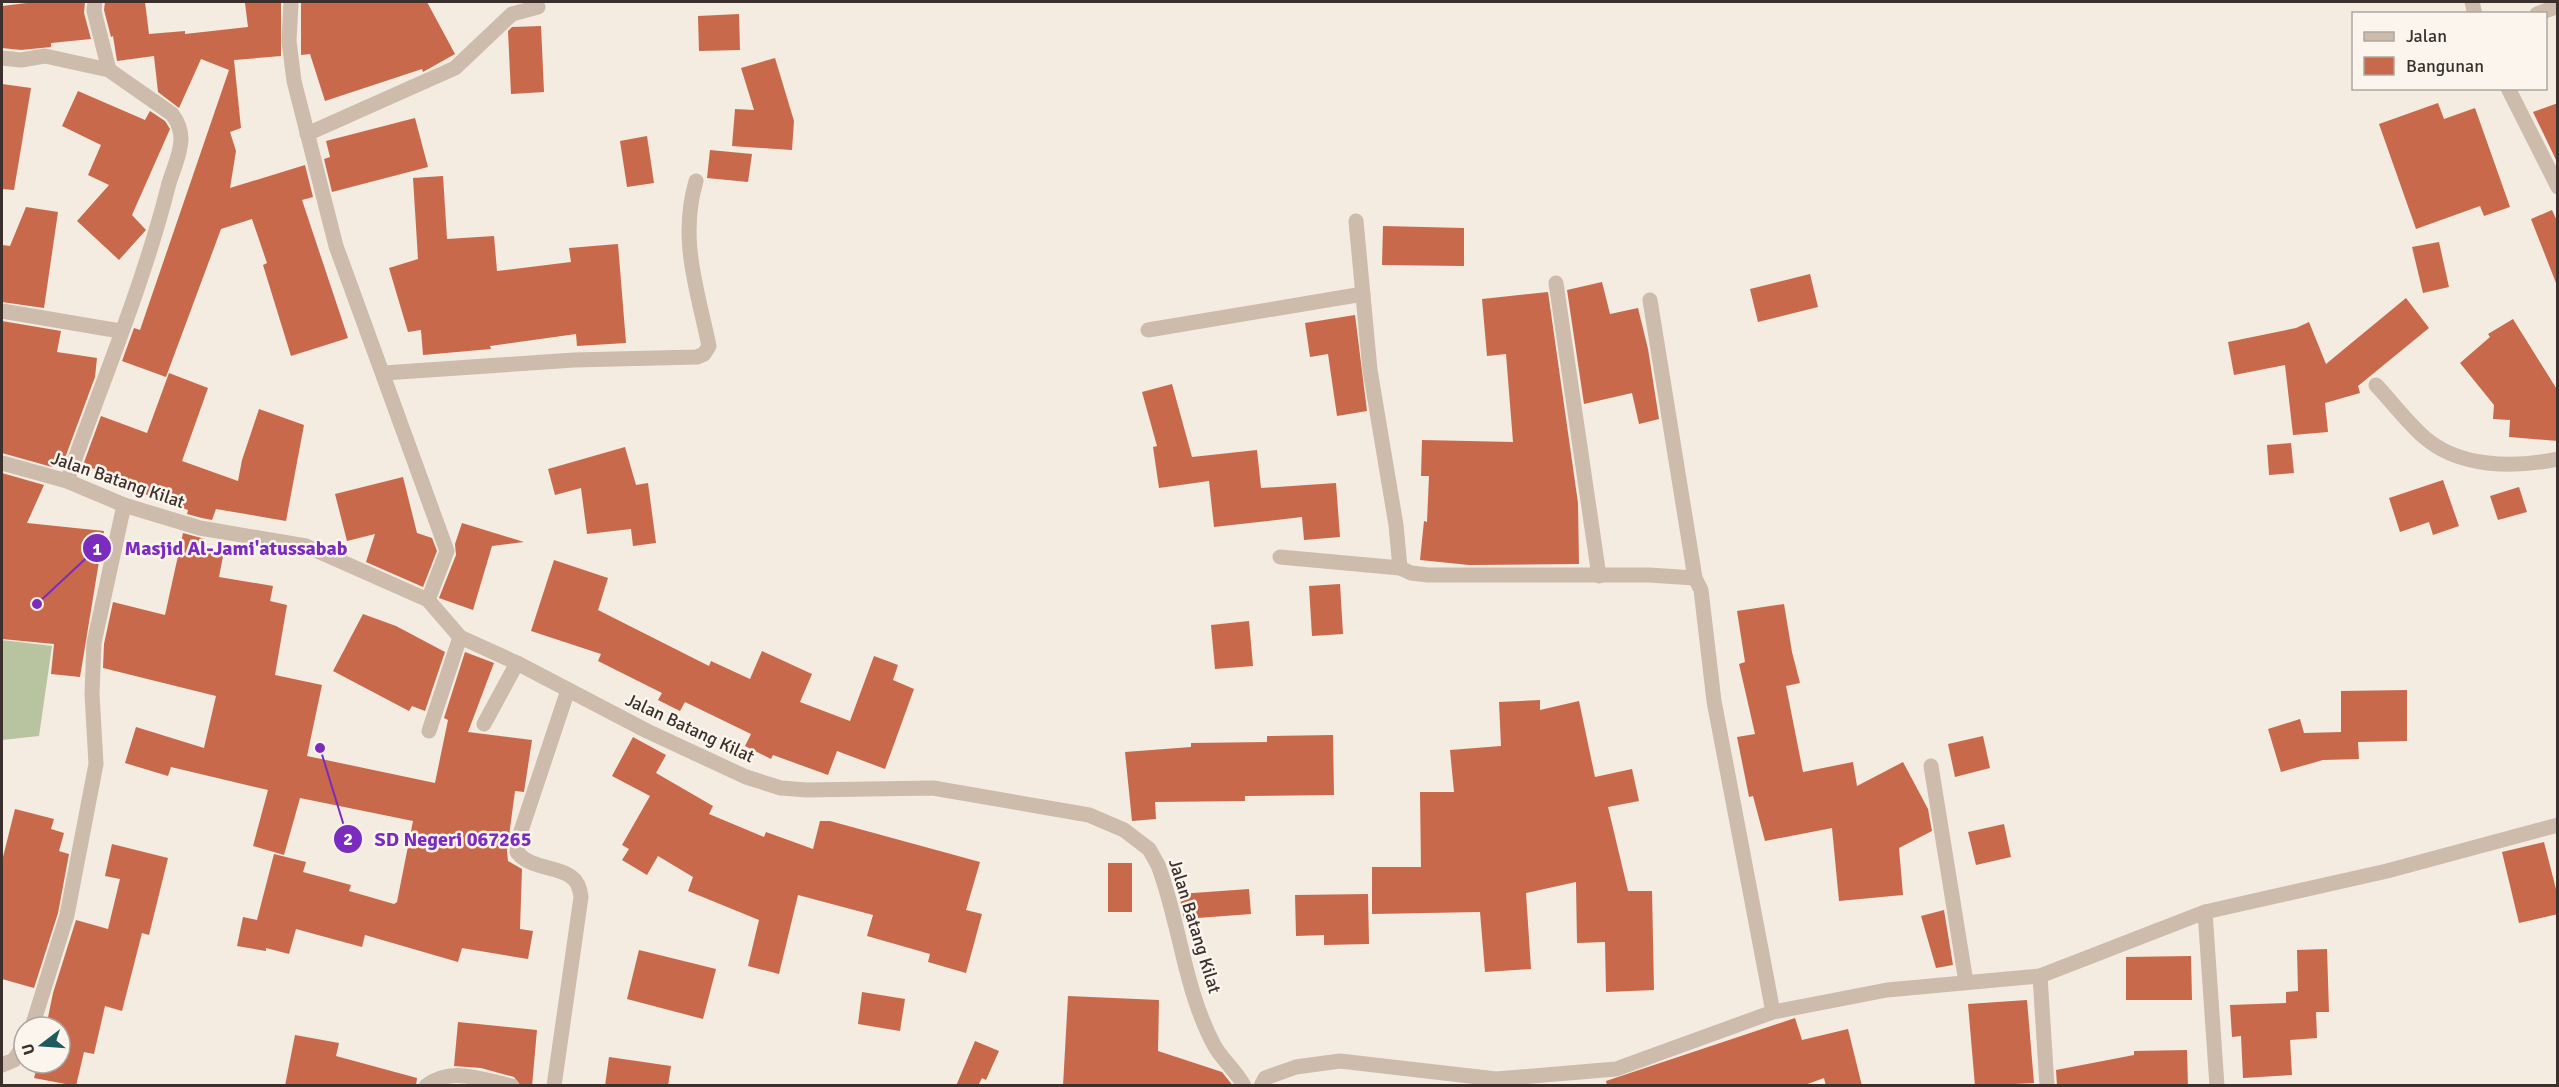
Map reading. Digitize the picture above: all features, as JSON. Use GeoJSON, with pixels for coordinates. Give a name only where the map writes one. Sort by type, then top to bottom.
{"type":"FeatureCollection","features":[{"type":"Feature","properties":{"kind":"street"},"geometry":{"type":"LineString","coordinates":[[94,2],[94,11],[109,70]]}},
{"type":"Feature","properties":{"kind":"street"},"geometry":{"type":"LineString","coordinates":[[291,2],[289,41],[294,81],[336,246],[384,372],[412,458],[447,551],[428,600]]}},
{"type":"Feature","properties":{"kind":"street"},"geometry":{"type":"LineString","coordinates":[[2542,12],[2558,6]]}},
{"type":"Feature","properties":{"kind":"street"},"geometry":{"type":"LineString","coordinates":[[307,134],[455,68],[512,14],[538,7]]}},
{"type":"Feature","properties":{"kind":"street"},"geometry":{"type":"LineString","coordinates":[[2,58],[21,60],[45,56],[109,70],[172,114],[179,124],[182,137],[158,226],[67,481]]}},
{"type":"Feature","properties":{"kind":"street"},"geometry":{"type":"LineString","coordinates":[[2509,90],[2558,187]]}},
{"type":"Feature","properties":{"kind":"street"},"geometry":{"type":"LineString","coordinates":[[384,372],[574,360],[697,357],[704,354],[709,346],[687,233],[689,206],[696,181]]}},
{"type":"Feature","properties":{"kind":"street"},"geometry":{"type":"LineString","coordinates":[[1356,221],[1370,370],[1396,525],[1400,568]]}},
{"type":"Feature","properties":{"kind":"street"},"geometry":{"type":"LineString","coordinates":[[1556,283],[1599,576]]}},
{"type":"Feature","properties":{"kind":"street"},"geometry":{"type":"LineString","coordinates":[[1148,330],[1363,294]]}},
{"type":"Feature","properties":{"kind":"street"},"geometry":{"type":"LineString","coordinates":[[1650,300],[1695,578],[1701,590],[1714,701],[1773,1012]]}},
{"type":"Feature","properties":{"kind":"street"},"geometry":{"type":"LineString","coordinates":[[2,311],[120,331]]}},
{"type":"Feature","properties":{"kind":"street"},"geometry":{"type":"LineString","coordinates":[[2376,386],[2424,438],[2450,455],[2492,464],[2558,459]]}},
{"type":"Feature","properties":{"kind":"street","name":"Jalan Batang Kilat"},"geometry":{"type":"LineString","coordinates":[[2,463],[67,481],[124,506],[200,528],[306,546],[428,600],[460,637],[518,663],[707,761],[781,788],[933,788],[1089,815],[1124,830],[1149,849],[1158,865],[1200,1009],[1215,1046],[1237,1072],[1244,1086]]}},
{"type":"Feature","properties":{"kind":"street"},"geometry":{"type":"LineString","coordinates":[[36,1015],[67,915],[96,764],[92,694],[94,644],[124,506]]}},
{"type":"Feature","properties":{"kind":"street"},"geometry":{"type":"LineString","coordinates":[[1280,556],[1400,568],[1411,573],[1428,575],[1695,578]]}},
{"type":"Feature","properties":{"kind":"street"},"geometry":{"type":"LineString","coordinates":[[429,731],[460,637]]}},
{"type":"Feature","properties":{"kind":"street"},"geometry":{"type":"LineString","coordinates":[[484,724],[518,663]]}},
{"type":"Feature","properties":{"kind":"street"},"geometry":{"type":"LineString","coordinates":[[554,1086],[579,909],[580,885],[573,876],[525,861],[517,852],[519,837],[568,690]]}},
{"type":"Feature","properties":{"kind":"street"},"geometry":{"type":"LineString","coordinates":[[1931,766],[1966,982]]}},
{"type":"Feature","properties":{"kind":"street"},"geometry":{"type":"LineString","coordinates":[[1261,1086],[1265,1077],[1296,1067],[1340,1061],[1496,1079],[1616,1069],[1773,1012],[1887,990],[2040,976],[2205,912],[2387,871],[2558,825]]}},
{"type":"Feature","properties":{"kind":"street"},"geometry":{"type":"LineString","coordinates":[[2205,912],[2217,1086]]}},
{"type":"Feature","properties":{"kind":"street"},"geometry":{"type":"LineString","coordinates":[[2040,976],[2046,1086]]}},
{"type":"Feature","properties":{"kind":"street"},"geometry":{"type":"LineString","coordinates":[[426,1086],[440,1076],[454,1074],[512,1086]]}},
{"type":"Feature","properties":{"kind":"green space"},"geometry":{"type":"Polygon","coordinates":[[[2,640],[52,646],[39,736],[2,740],[2,640]]]}},
{"type":"Feature","properties":{"kind":"building"},"geometry":{"type":"Polygon","coordinates":[[[35,2],[85,2],[84,13],[91,39],[51,43],[51,47],[21,50],[2,48],[2,6],[35,2]]]}},
{"type":"Feature","properties":{"kind":"building"},"geometry":{"type":"Polygon","coordinates":[[[105,2],[145,2],[149,34],[185,31],[185,34],[248,27],[245,3],[281,2],[281,56],[234,60],[241,128],[230,132],[236,151],[230,188],[305,165],[313,197],[302,200],[348,338],[291,356],[263,265],[267,263],[252,219],[221,229],[166,377],[122,361],[134,328],[140,330],[229,70],[201,59],[179,108],[158,92],[154,56],[117,61],[113,36],[111,37],[104,10],[105,2]]]}},
{"type":"Feature","properties":{"kind":"building"},"geometry":{"type":"Polygon","coordinates":[[[301,2],[427,2],[455,54],[423,72],[422,69],[325,101],[310,54],[301,55],[301,2]]]}},
{"type":"Feature","properties":{"kind":"building"},"geometry":{"type":"Polygon","coordinates":[[[739,14],[740,50],[699,51],[698,16],[739,14]]]}},
{"type":"Feature","properties":{"kind":"building"},"geometry":{"type":"Polygon","coordinates":[[[541,26],[544,92],[511,94],[508,31],[512,27],[541,26]]]}},
{"type":"Feature","properties":{"kind":"building"},"geometry":{"type":"Polygon","coordinates":[[[775,58],[794,121],[792,150],[732,146],[735,109],[754,110],[741,68],[775,58]]]}},
{"type":"Feature","properties":{"kind":"building"},"geometry":{"type":"Polygon","coordinates":[[[2,84],[31,88],[14,190],[2,189],[2,84]]]}},
{"type":"Feature","properties":{"kind":"building"},"geometry":{"type":"Polygon","coordinates":[[[78,91],[145,120],[150,111],[165,121],[170,129],[132,215],[146,230],[119,260],[77,221],[109,185],[88,175],[101,145],[62,126],[78,91]]]}},
{"type":"Feature","properties":{"kind":"building"},"geometry":{"type":"Polygon","coordinates":[[[2438,103],[2444,119],[2475,108],[2510,207],[2484,216],[2480,206],[2416,229],[2379,124],[2438,103]]]}},
{"type":"Feature","properties":{"kind":"building"},"geometry":{"type":"Polygon","coordinates":[[[2558,103],[2558,164],[2533,112],[2558,103]]]}},
{"type":"Feature","properties":{"kind":"building"},"geometry":{"type":"Polygon","coordinates":[[[415,118],[428,167],[332,192],[324,159],[330,157],[326,141],[415,118]]]}},
{"type":"Feature","properties":{"kind":"building"},"geometry":{"type":"Polygon","coordinates":[[[647,136],[654,183],[627,187],[620,141],[647,136]]]}},
{"type":"Feature","properties":{"kind":"building"},"geometry":{"type":"Polygon","coordinates":[[[710,150],[752,154],[748,182],[707,178],[710,150]]]}},
{"type":"Feature","properties":{"kind":"building"},"geometry":{"type":"Polygon","coordinates":[[[443,176],[447,239],[494,236],[497,271],[571,262],[569,248],[618,244],[626,343],[577,346],[576,334],[490,346],[491,349],[423,355],[421,330],[408,332],[389,268],[418,259],[413,178],[443,176]]]}},
{"type":"Feature","properties":{"kind":"building"},"geometry":{"type":"Polygon","coordinates":[[[26,207],[58,212],[44,308],[2,302],[2,245],[10,246],[26,207]]]}},
{"type":"Feature","properties":{"kind":"building"},"geometry":{"type":"Polygon","coordinates":[[[2552,210],[2558,223],[2556,283],[2531,219],[2552,210]]]}},
{"type":"Feature","properties":{"kind":"building"},"geometry":{"type":"Polygon","coordinates":[[[1383,226],[1464,228],[1464,266],[1382,265],[1383,226]]]}},
{"type":"Feature","properties":{"kind":"building"},"geometry":{"type":"Polygon","coordinates":[[[2439,242],[2449,287],[2423,293],[2412,247],[2439,242]]]}},
{"type":"Feature","properties":{"kind":"building"},"geometry":{"type":"Polygon","coordinates":[[[1810,274],[1818,307],[1758,322],[1750,289],[1810,274]]]}},
{"type":"Feature","properties":{"kind":"building"},"geometry":{"type":"Polygon","coordinates":[[[1602,282],[1610,314],[1638,308],[1648,349],[1659,419],[1639,424],[1632,393],[1584,404],[1567,290],[1602,282]]]}},
{"type":"Feature","properties":{"kind":"building"},"geometry":{"type":"Polygon","coordinates":[[[1548,292],[1578,503],[1579,564],[1469,565],[1420,560],[1424,521],[1427,522],[1429,476],[1421,476],[1422,440],[1513,442],[1506,354],[1487,356],[1482,299],[1548,292]]]}},
{"type":"Feature","properties":{"kind":"building"},"geometry":{"type":"Polygon","coordinates":[[[2406,298],[2429,328],[2358,386],[2360,393],[2325,403],[2328,432],[2293,435],[2285,365],[2234,375],[2228,342],[2296,328],[2309,322],[2326,364],[2406,298]]]}},
{"type":"Feature","properties":{"kind":"building"},"geometry":{"type":"Polygon","coordinates":[[[1355,315],[1367,411],[1337,416],[1328,354],[1310,357],[1305,323],[1355,315]]]}},
{"type":"Feature","properties":{"kind":"building"},"geometry":{"type":"Polygon","coordinates":[[[2513,319],[2558,391],[2558,441],[2509,437],[2510,420],[2493,419],[2494,405],[2460,363],[2490,337],[2488,334],[2513,319]]]}},
{"type":"Feature","properties":{"kind":"building"},"geometry":{"type":"Polygon","coordinates":[[[2,321],[61,331],[57,352],[97,358],[95,377],[65,458],[61,457],[52,467],[2,453],[2,321]]]}},
{"type":"Feature","properties":{"kind":"building"},"geometry":{"type":"Polygon","coordinates":[[[169,373],[208,388],[182,461],[238,481],[242,460],[259,409],[304,425],[286,521],[216,509],[212,520],[187,514],[188,510],[115,483],[117,477],[83,465],[101,416],[147,433],[169,373]]]}},
{"type":"Feature","properties":{"kind":"building"},"geometry":{"type":"Polygon","coordinates":[[[1172,384],[1192,457],[1257,450],[1261,488],[1336,483],[1340,537],[1304,540],[1302,517],[1214,527],[1209,481],[1159,488],[1153,447],[1157,446],[1142,392],[1172,384]]]}},
{"type":"Feature","properties":{"kind":"building"},"geometry":{"type":"Polygon","coordinates":[[[2291,443],[2294,473],[2269,475],[2267,445],[2291,443]]]}},
{"type":"Feature","properties":{"kind":"building"},"geometry":{"type":"Polygon","coordinates":[[[625,447],[636,485],[648,483],[656,543],[633,546],[631,529],[587,534],[581,488],[555,495],[548,469],[625,447]]]}},
{"type":"Feature","properties":{"kind":"building"},"geometry":{"type":"Polygon","coordinates":[[[2,473],[44,485],[27,523],[104,531],[80,677],[51,674],[54,644],[2,639],[2,473]]]}},
{"type":"Feature","properties":{"kind":"building"},"geometry":{"type":"Polygon","coordinates":[[[403,477],[417,533],[432,538],[437,551],[423,587],[366,562],[375,534],[347,541],[335,494],[403,477]]]}},
{"type":"Feature","properties":{"kind":"building"},"geometry":{"type":"Polygon","coordinates":[[[2443,480],[2459,526],[2433,535],[2429,522],[2400,532],[2389,498],[2443,480]]]}},
{"type":"Feature","properties":{"kind":"building"},"geometry":{"type":"Polygon","coordinates":[[[2519,487],[2527,512],[2498,520],[2490,496],[2519,487]]]}},
{"type":"Feature","properties":{"kind":"building"},"geometry":{"type":"Polygon","coordinates":[[[462,523],[524,542],[492,546],[473,610],[439,598],[456,555],[455,544],[462,523]]]}},
{"type":"Feature","properties":{"kind":"building"},"geometry":{"type":"Polygon","coordinates":[[[183,533],[205,539],[201,551],[223,556],[219,577],[273,586],[270,601],[287,605],[275,675],[322,685],[307,756],[435,783],[448,720],[444,718],[465,652],[494,663],[468,732],[532,740],[524,792],[515,791],[507,851],[508,861],[522,869],[520,929],[533,931],[528,959],[462,948],[458,962],[365,935],[362,947],[296,929],[289,954],[266,948],[266,951],[237,946],[243,917],[257,920],[274,854],[306,862],[303,872],[351,885],[349,891],[394,904],[397,902],[413,821],[300,798],[284,855],[253,846],[268,790],[171,767],[168,776],[125,763],[136,727],[204,748],[216,696],[103,668],[104,644],[113,602],[165,615],[183,533]]]}},
{"type":"Feature","properties":{"kind":"building"},"geometry":{"type":"Polygon","coordinates":[[[554,560],[608,578],[598,610],[709,666],[711,661],[750,679],[762,651],[812,674],[800,702],[850,721],[874,656],[898,665],[893,680],[914,689],[885,769],[837,751],[828,775],[773,755],[771,759],[745,746],[751,734],[685,702],[680,711],[658,700],[662,693],[598,661],[601,654],[531,631],[554,560]]]}},
{"type":"Feature","properties":{"kind":"building"},"geometry":{"type":"Polygon","coordinates":[[[1340,584],[1343,634],[1312,636],[1309,586],[1340,584]]]}},
{"type":"Feature","properties":{"kind":"building"},"geometry":{"type":"Polygon","coordinates":[[[1784,604],[1800,683],[1786,686],[1803,772],[1853,762],[1857,786],[1903,762],[1928,809],[1932,831],[1899,848],[1903,895],[1839,901],[1832,828],[1765,841],[1753,796],[1749,797],[1737,737],[1755,734],[1739,664],[1745,662],[1737,611],[1784,604]]]}},
{"type":"Feature","properties":{"kind":"building"},"geometry":{"type":"Polygon","coordinates":[[[363,614],[396,626],[445,652],[425,711],[412,706],[409,711],[333,671],[363,614]]]}},
{"type":"Feature","properties":{"kind":"building"},"geometry":{"type":"Polygon","coordinates":[[[1249,621],[1253,666],[1215,669],[1211,625],[1249,621]]]}},
{"type":"Feature","properties":{"kind":"building"},"geometry":{"type":"Polygon","coordinates":[[[2407,690],[2407,741],[2358,742],[2359,759],[2323,760],[2281,772],[2268,729],[2300,719],[2304,733],[2341,732],[2341,691],[2407,690]]]}},
{"type":"Feature","properties":{"kind":"building"},"geometry":{"type":"Polygon","coordinates":[[[1540,700],[1540,710],[1579,701],[1595,777],[1632,769],[1639,801],[1608,807],[1628,891],[1652,891],[1654,990],[1606,992],[1605,942],[1577,943],[1576,882],[1526,893],[1531,969],[1485,972],[1480,912],[1372,914],[1372,867],[1421,867],[1420,792],[1454,792],[1450,750],[1501,746],[1499,702],[1540,700]]]}},
{"type":"Feature","properties":{"kind":"building"},"geometry":{"type":"Polygon","coordinates":[[[1333,735],[1334,795],[1245,796],[1245,801],[1155,802],[1156,819],[1132,821],[1125,752],[1191,747],[1191,743],[1267,742],[1267,736],[1333,735]]]}},
{"type":"Feature","properties":{"kind":"building"},"geometry":{"type":"Polygon","coordinates":[[[1983,736],[1990,768],[1955,777],[1948,744],[1983,736]]]}},
{"type":"Feature","properties":{"kind":"building"},"geometry":{"type":"Polygon","coordinates":[[[633,737],[666,755],[656,773],[713,806],[709,814],[764,837],[766,832],[813,849],[820,821],[830,821],[980,862],[966,910],[982,914],[966,973],[928,962],[930,954],[867,936],[873,915],[798,895],[779,974],[748,966],[759,920],[688,891],[693,877],[658,856],[647,875],[622,860],[629,849],[622,845],[650,796],[612,776],[633,737]]]}},
{"type":"Feature","properties":{"kind":"building"},"geometry":{"type":"Polygon","coordinates":[[[15,809],[54,819],[51,829],[64,833],[59,851],[69,854],[58,913],[34,988],[2,979],[2,861],[15,809]]]}},
{"type":"Feature","properties":{"kind":"building"},"geometry":{"type":"Polygon","coordinates":[[[2004,824],[2011,857],[1976,865],[1968,832],[2004,824]]]}},
{"type":"Feature","properties":{"kind":"building"},"geometry":{"type":"Polygon","coordinates":[[[2544,842],[2558,897],[2558,914],[2519,923],[2502,852],[2544,842]]]}},
{"type":"Feature","properties":{"kind":"building"},"geometry":{"type":"Polygon","coordinates":[[[112,844],[168,858],[149,935],[142,933],[122,1011],[105,1006],[94,1054],[84,1052],[76,1086],[34,1078],[35,1075],[72,1075],[72,1015],[48,1015],[76,920],[108,929],[120,879],[105,876],[112,844]]]}},
{"type":"Feature","properties":{"kind":"building"},"geometry":{"type":"Polygon","coordinates":[[[1108,863],[1132,863],[1132,912],[1108,912],[1108,863]]]}},
{"type":"Feature","properties":{"kind":"building"},"geometry":{"type":"Polygon","coordinates":[[[1249,889],[1251,914],[1184,919],[1179,894],[1249,889]]]}},
{"type":"Feature","properties":{"kind":"building"},"geometry":{"type":"Polygon","coordinates":[[[1368,894],[1369,944],[1324,945],[1324,935],[1296,936],[1295,895],[1368,894]]]}},
{"type":"Feature","properties":{"kind":"building"},"geometry":{"type":"Polygon","coordinates":[[[1944,910],[1953,965],[1936,968],[1921,916],[1944,910]]]}},
{"type":"Feature","properties":{"kind":"building"},"geometry":{"type":"Polygon","coordinates":[[[2327,949],[2329,1012],[2316,1012],[2317,1038],[2290,1040],[2292,1075],[2243,1078],[2241,1036],[2232,1037],[2230,1005],[2286,1003],[2286,992],[2298,991],[2297,950],[2327,949]]]}},
{"type":"Feature","properties":{"kind":"building"},"geometry":{"type":"Polygon","coordinates":[[[639,950],[716,969],[703,1019],[627,999],[639,950]]]}},
{"type":"Feature","properties":{"kind":"building"},"geometry":{"type":"Polygon","coordinates":[[[2191,956],[2192,1000],[2126,1000],[2126,957],[2191,956]]]}},
{"type":"Feature","properties":{"kind":"building"},"geometry":{"type":"Polygon","coordinates":[[[862,992],[905,999],[900,1031],[858,1024],[862,992]]]}},
{"type":"Feature","properties":{"kind":"building"},"geometry":{"type":"Polygon","coordinates":[[[1068,996],[1159,1000],[1158,1051],[1222,1072],[1233,1086],[1063,1086],[1068,996]]]}},
{"type":"Feature","properties":{"kind":"building"},"geometry":{"type":"Polygon","coordinates":[[[2027,1000],[2034,1083],[1975,1086],[1968,1004],[2027,1000]]]}},
{"type":"Feature","properties":{"kind":"building"},"geometry":{"type":"Polygon","coordinates":[[[1795,1018],[1802,1040],[1848,1029],[1862,1086],[1826,1086],[1824,1078],[1802,1086],[1607,1086],[1606,1081],[1795,1018]]]}},
{"type":"Feature","properties":{"kind":"building"},"geometry":{"type":"Polygon","coordinates":[[[458,1022],[537,1030],[532,1086],[521,1086],[514,1077],[481,1068],[454,1066],[458,1022]]]}},
{"type":"Feature","properties":{"kind":"building"},"geometry":{"type":"Polygon","coordinates":[[[295,1035],[339,1043],[336,1056],[417,1078],[416,1086],[285,1086],[295,1035]]]}},
{"type":"Feature","properties":{"kind":"building"},"geometry":{"type":"Polygon","coordinates":[[[975,1041],[999,1051],[986,1080],[982,1078],[978,1086],[956,1086],[975,1041]]]}},
{"type":"Feature","properties":{"kind":"building"},"geometry":{"type":"Polygon","coordinates":[[[2187,1050],[2188,1086],[2057,1086],[2056,1070],[2134,1055],[2134,1051],[2187,1050]]]}},
{"type":"Feature","properties":{"kind":"building"},"geometry":{"type":"Polygon","coordinates":[[[609,1057],[671,1066],[668,1086],[605,1086],[609,1057]]]}},
{"type":"Feature","properties":{"kind":"place","name":"Masjid Al-Jami'atussabab"},"geometry":{"type":"Point","coordinates":[37,604]}},
{"type":"Feature","properties":{"kind":"place","name":"SD Negeri 067265"},"geometry":{"type":"Point","coordinates":[320,748]}}]}
